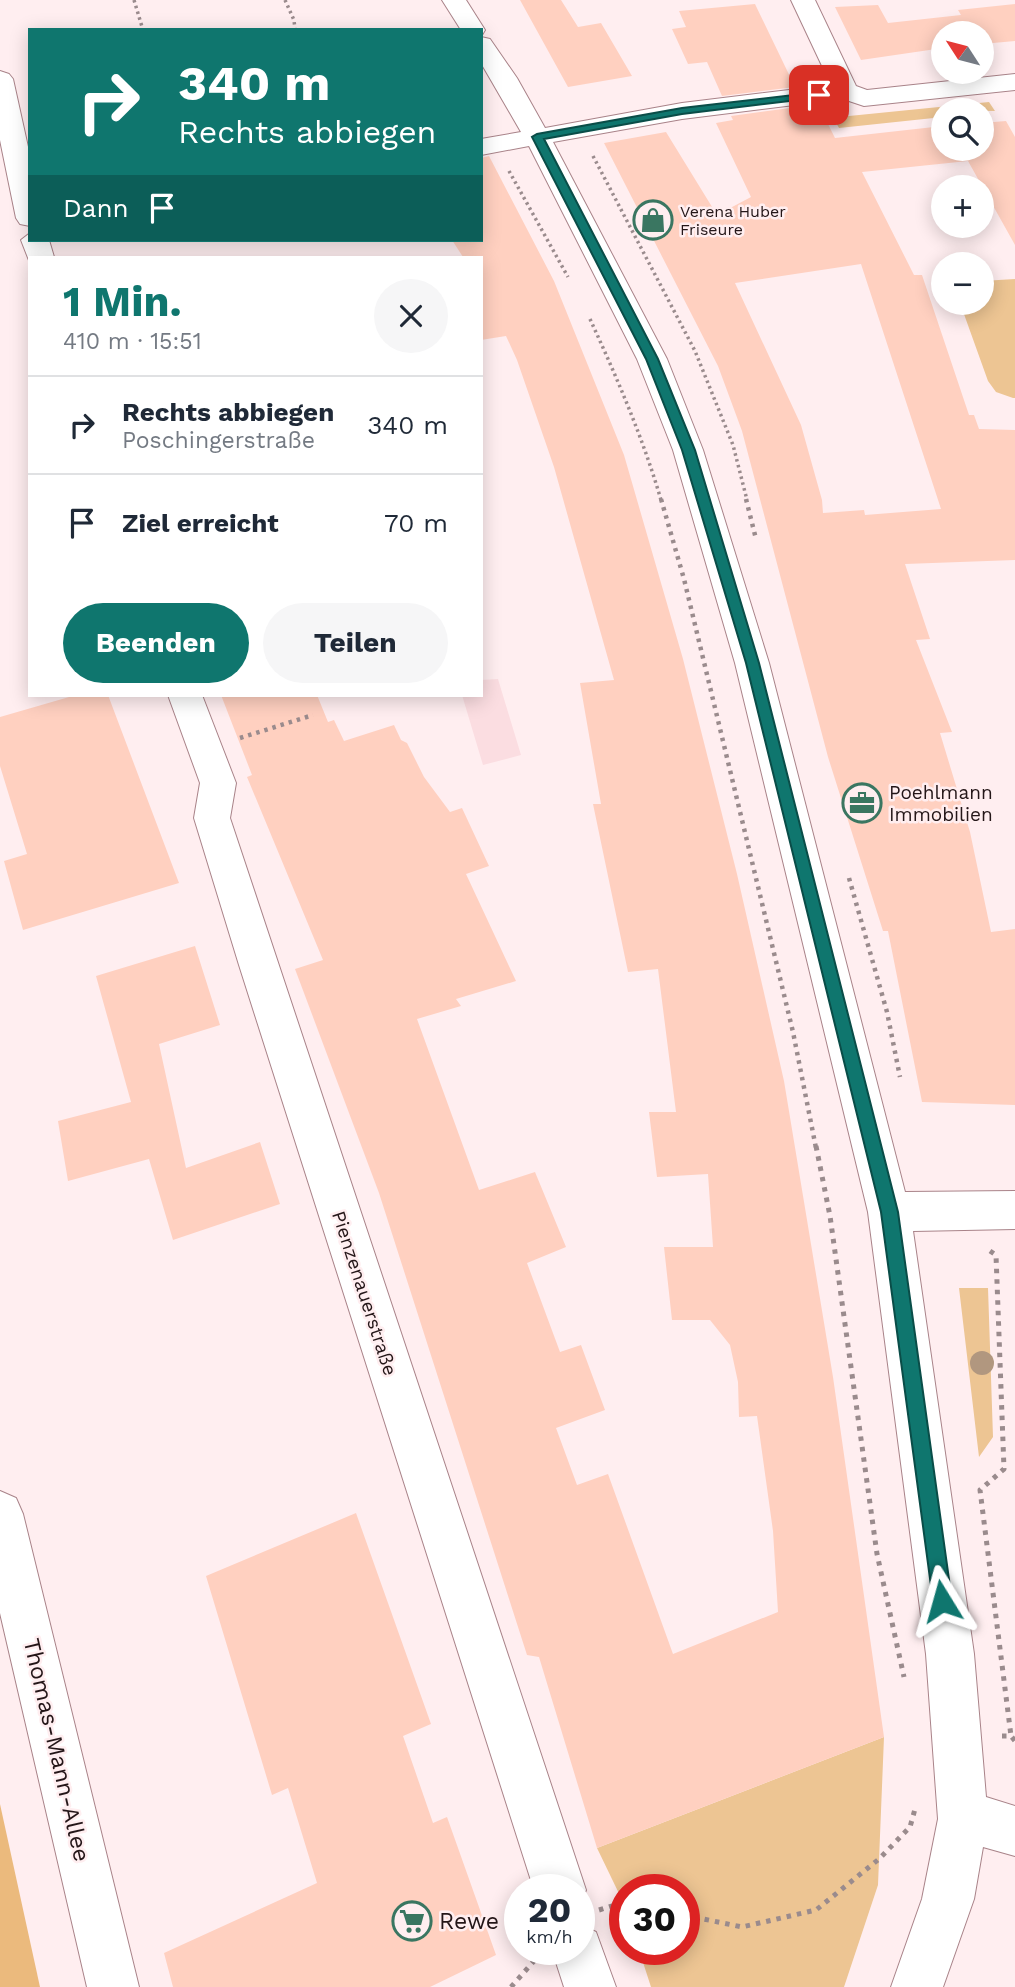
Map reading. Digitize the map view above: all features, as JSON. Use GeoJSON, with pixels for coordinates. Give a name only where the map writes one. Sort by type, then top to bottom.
{"type":"FeatureCollection","features":[{"type":"Feature","properties":{"kind":"street"},"geometry":{"type":"LineString","coordinates":[[454,0],[471,28]]}},
{"type":"Feature","properties":{"kind":"street"},"geometry":{"type":"LineString","coordinates":[[803,0],[846,91]]}},
{"type":"Feature","properties":{"kind":"street"},"geometry":{"type":"LineString","coordinates":[[483,47],[505,78],[537,137],[652,359],[688,450],[752,663],[889,1212],[950,1654],[963,1819],[948,1899],[917,1987]]}},
{"type":"Feature","properties":{"kind":"street"},"geometry":{"type":"LineString","coordinates":[[0,79],[28,208]]}},
{"type":"Feature","properties":{"kind":"street"},"geometry":{"type":"LineString","coordinates":[[488,146],[682,111],[846,91],[864,99],[1015,82]]}},
{"type":"Feature","properties":{"kind":"street"},"geometry":{"type":"LineString","coordinates":[[0,214],[28,217]]}},
{"type":"Feature","properties":{"kind":"street","name":"Pienzenauerstraße"},"geometry":{"type":"LineString","coordinates":[[186,697],[218,783],[212,818],[258,965],[555,1874]]}},
{"type":"Feature","properties":{"kind":"street"},"geometry":{"type":"LineString","coordinates":[[889,1212],[1015,1210]]}},
{"type":"Feature","properties":{"kind":"street","name":"Thomas-Mann-Allee"},"geometry":{"type":"LineString","coordinates":[[0,1514],[113,1987]]}},
{"type":"Feature","properties":{"kind":"street"},"geometry":{"type":"LineString","coordinates":[[963,1819],[986,1822],[1015,1831]]}},
{"type":"Feature","properties":{"kind":"street"},"geometry":{"type":"LineString","coordinates":[[568,1965],[590,1987]]}},
{"type":"Feature","properties":{"kind":"path"},"geometry":{"type":"LineString","coordinates":[[134,0],[142,28]]}},
{"type":"Feature","properties":{"kind":"path"},"geometry":{"type":"LineString","coordinates":[[285,0],[296,28]]}},
{"type":"Feature","properties":{"kind":"path"},"geometry":{"type":"LineString","coordinates":[[488,146],[573,284]]}},
{"type":"Feature","properties":{"kind":"path"},"geometry":{"type":"LineString","coordinates":[[584,307],[616,375],[650,462],[684,579],[793,1032],[830,1216],[877,1554],[900,1660]]}},
{"type":"Feature","properties":{"kind":"path"},"geometry":{"type":"LineString","coordinates":[[205,748],[313,715]]}},
{"type":"Feature","properties":{"kind":"path"},"geometry":{"type":"LineString","coordinates":[[700,1918],[742,1927],[816,1910],[879,1859],[910,1827],[916,1804]]}},
{"type":"Feature","properties":{"kind":"path"},"geometry":{"type":"LineString","coordinates":[[511,1987],[542,1965]]}},
{"type":"Feature","properties":{"kind":"shaded area"},"geometry":{"type":"Polygon","coordinates":[[[828,108],[849,116],[931,108],[931,118],[839,128],[828,108]]]}},
{"type":"Feature","properties":{"kind":"shaded area"},"geometry":{"type":"Polygon","coordinates":[[[1015,279],[1015,398],[996,392],[988,381],[964,315],[994,315],[994,280],[1015,279]]]}},
{"type":"Feature","properties":{"kind":"shaded area"},"geometry":{"type":"Polygon","coordinates":[[[498,679],[521,755],[483,765],[463,697],[483,697],[483,680],[498,679]]]}},
{"type":"Feature","properties":{"kind":"shaded area"},"geometry":{"type":"Polygon","coordinates":[[[959,1288],[988,1288],[993,1437],[979,1457],[959,1288]]]}},
{"type":"Feature","properties":{"kind":"shaded area"},"geometry":{"type":"Polygon","coordinates":[[[884,1737],[878,1885],[844,1987],[651,1987],[644,1965],[700,1965],[700,1874],[610,1874],[597,1848],[884,1737]]]}},
{"type":"Feature","properties":{"kind":"shaded area"},"geometry":{"type":"Polygon","coordinates":[[[0,1804],[40,1987],[0,1987],[0,1804]]]}},
{"type":"Feature","properties":{"kind":"building"},"geometry":{"type":"Polygon","coordinates":[[[520,0],[561,0],[578,27],[601,23],[632,76],[568,87],[520,0]]]}},
{"type":"Feature","properties":{"kind":"building"},"geometry":{"type":"Polygon","coordinates":[[[755,4],[795,87],[722,96],[707,62],[688,64],[672,29],[686,27],[679,11],[755,4]]]}},
{"type":"Feature","properties":{"kind":"building"},"geometry":{"type":"Polygon","coordinates":[[[1015,4],[1015,41],[994,43],[994,21],[931,21],[931,50],[861,60],[835,7],[878,5],[888,23],[961,15],[958,10],[1015,4]]]}},
{"type":"Feature","properties":{"kind":"building"},"geometry":{"type":"Polygon","coordinates":[[[805,106],[807,110],[820,108],[835,138],[931,127],[931,161],[968,161],[862,172],[914,275],[922,275],[931,302],[931,315],[935,315],[969,415],[974,415],[979,429],[1015,430],[1015,560],[905,564],[930,639],[916,640],[952,732],[940,733],[970,832],[991,932],[1015,929],[1015,1105],[922,1102],[888,931],[883,931],[828,757],[742,431],[718,366],[604,143],[666,132],[717,215],[751,197],[716,123],[733,120],[731,116],[805,106]],[[861,264],[735,283],[801,425],[822,500],[823,513],[864,510],[865,515],[941,509],[861,264]]]}},
{"type":"Feature","properties":{"kind":"building"},"geometry":{"type":"Polygon","coordinates":[[[1006,121],[1015,137],[1015,245],[994,207],[994,175],[976,175],[968,161],[994,161],[994,122],[1006,121]]]}},
{"type":"Feature","properties":{"kind":"building"},"geometry":{"type":"Polygon","coordinates":[[[489,156],[554,281],[624,455],[683,659],[737,874],[784,1081],[833,1377],[884,1737],[597,1848],[539,1657],[527,1655],[379,1193],[295,969],[323,960],[247,777],[252,775],[222,697],[318,697],[328,722],[334,720],[344,741],[394,725],[401,740],[407,743],[424,777],[450,812],[462,808],[489,866],[466,874],[516,981],[456,999],[461,1006],[417,1019],[479,1190],[535,1172],[566,1247],[527,1263],[560,1352],[581,1345],[605,1410],[556,1428],[577,1485],[608,1474],[673,1654],[778,1612],[773,1531],[757,1416],[739,1417],[738,1382],[730,1345],[710,1320],[672,1320],[664,1247],[713,1247],[708,1174],[657,1177],[649,1112],[676,1112],[658,969],[628,972],[593,804],[601,804],[580,683],[614,680],[554,467],[517,360],[506,336],[483,340],[483,256],[462,256],[453,242],[483,242],[483,158],[489,156]]]}},
{"type":"Feature","properties":{"kind":"building"},"geometry":{"type":"Polygon","coordinates":[[[69,697],[109,697],[179,883],[23,930],[4,861],[27,854],[0,766],[0,717],[69,697]]]}},
{"type":"Feature","properties":{"kind":"building"},"geometry":{"type":"Polygon","coordinates":[[[195,946],[220,1025],[159,1044],[186,1168],[260,1142],[280,1204],[173,1240],[149,1159],[68,1181],[58,1121],[131,1102],[96,976],[195,946]]]}},
{"type":"Feature","properties":{"kind":"building"},"geometry":{"type":"Polygon","coordinates":[[[356,1513],[431,1724],[403,1736],[433,1823],[447,1817],[496,1955],[430,1987],[173,1987],[164,1953],[317,1883],[288,1788],[272,1795],[206,1576],[356,1513]]]}},
{"type":"Feature","properties":{"kind":"place","name":"Verena Huber Friseure"},"geometry":{"type":"Point","coordinates":[653,220]}},
{"type":"Feature","properties":{"kind":"place","name":"Poehlmann Immobilien"},"geometry":{"type":"Point","coordinates":[862,803]}},
{"type":"Feature","properties":{"kind":"place","name":"Rewe"},"geometry":{"type":"Point","coordinates":[412,1921]}},
{"type":"Feature","properties":{"kind":"route"},"geometry":{"type":"LineString","coordinates":[[819,95],[682,111],[537,137],[652,359],[688,450],[752,663],[889,1212],[942,1601]]}}]}
